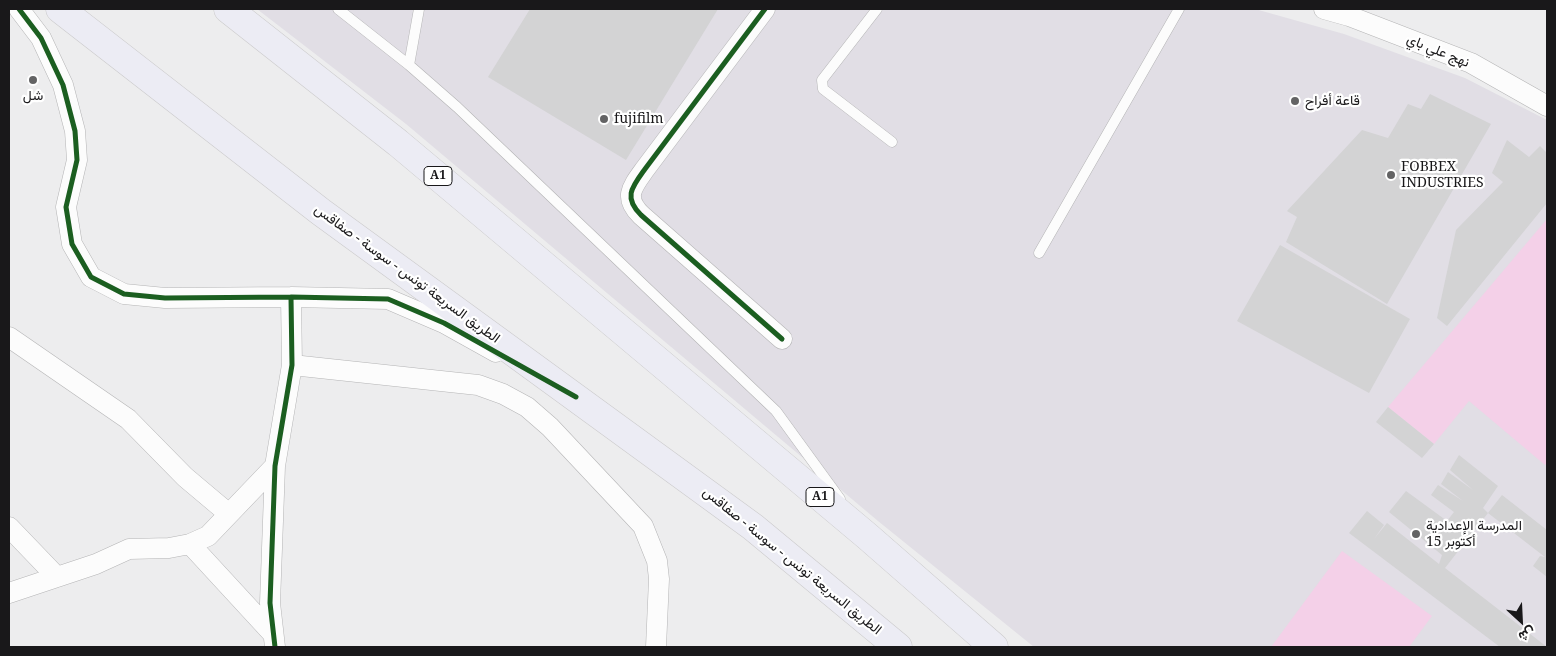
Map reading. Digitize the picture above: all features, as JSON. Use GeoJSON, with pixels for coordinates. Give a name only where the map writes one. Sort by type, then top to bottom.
{"type":"FeatureCollection","features":[{"type":"Feature","properties":{"kind":"highway","name":"الطريق السريعة تونس - سوسة - صفاقس"},"geometry":{"type":"LineString","coordinates":[[60,9],[321,212],[753,527],[898,647]]}},
{"type":"Feature","properties":{"kind":"highway","name":"A1"},"geometry":{"type":"LineString","coordinates":[[228,9],[398,142],[867,536],[994,647]]}},
{"type":"Feature","properties":{"kind":"street"},"geometry":{"type":"LineString","coordinates":[[20,9],[41,38],[63,85],[76,131],[77,160],[66,207],[72,244],[91,277],[124,294],[165,298],[291,297],[388,299],[444,324],[576,397]]}},
{"type":"Feature","properties":{"kind":"street"},"geometry":{"type":"LineString","coordinates":[[764,9],[645,169],[634,185],[630,197],[633,207],[641,215],[782,339]]}},
{"type":"Feature","properties":{"kind":"street","name":"نهج علي باي"},"geometry":{"type":"LineString","coordinates":[[1324,9],[1350,12],[1471,63],[1547,106]]}},
{"type":"Feature","properties":{"kind":"street"},"geometry":{"type":"LineString","coordinates":[[274,640],[270,603],[275,466],[292,365],[291,297]]}},
{"type":"Feature","properties":{"kind":"street"},"geometry":{"type":"LineString","coordinates":[[9,337],[128,419],[186,477],[230,514]]}},
{"type":"Feature","properties":{"kind":"street"},"geometry":{"type":"LineString","coordinates":[[292,365],[478,385],[503,394],[527,407],[550,427],[643,526],[657,561],[659,579],[656,647]]}},
{"type":"Feature","properties":{"kind":"street"},"geometry":{"type":"LineString","coordinates":[[9,593],[129,550],[169,548],[190,544],[208,536],[275,466]]}},
{"type":"Feature","properties":{"kind":"street"},"geometry":{"type":"LineString","coordinates":[[9,527],[57,577]]}},
{"type":"Feature","properties":{"kind":"street"},"geometry":{"type":"LineString","coordinates":[[190,544],[274,640]]}},
{"type":"Feature","properties":{"kind":"lane"},"geometry":{"type":"LineString","coordinates":[[338,9],[409,65],[457,107],[776,411],[867,536]]}},
{"type":"Feature","properties":{"kind":"lane"},"geometry":{"type":"LineString","coordinates":[[409,65],[419,9]]}},
{"type":"Feature","properties":{"kind":"lane"},"geometry":{"type":"LineString","coordinates":[[877,9],[822,80],[823,89],[827,94],[892,142]]}},
{"type":"Feature","properties":{"kind":"lane"},"geometry":{"type":"LineString","coordinates":[[1039,253],[1178,9]]}},
{"type":"Feature","properties":{"kind":"shaded area"},"geometry":{"type":"Polygon","coordinates":[[[257,9],[1255,9],[1344,34],[1465,78],[1547,120],[1547,647],[1034,647],[878,521],[406,124],[257,9]]]}},
{"type":"Feature","properties":{"kind":"shaded area"},"geometry":{"type":"Polygon","coordinates":[[[1547,219],[1547,463],[1545,465],[1469,401],[1434,444],[1388,407],[1547,219]]]}},
{"type":"Feature","properties":{"kind":"shaded area"},"geometry":{"type":"Polygon","coordinates":[[[1342,551],[1432,616],[1409,647],[1271,647],[1342,551]]]}},
{"type":"Feature","properties":{"kind":"building","name":"fujifilm"},"geometry":{"type":"Polygon","coordinates":[[[530,9],[718,9],[626,160],[488,77],[530,9]]]}},
{"type":"Feature","properties":{"kind":"building","name":"FOBBEX INDUSTRIES"},"geometry":{"type":"Polygon","coordinates":[[[1430,94],[1491,124],[1387,304],[1286,242],[1297,217],[1287,211],[1362,130],[1388,138],[1408,104],[1421,109],[1430,94]]]}},
{"type":"Feature","properties":{"kind":"building","name":"FOBBEX INDUSTRIES"},"geometry":{"type":"Polygon","coordinates":[[[1507,140],[1529,157],[1540,146],[1547,153],[1547,203],[1447,326],[1437,318],[1456,230],[1503,182],[1492,173],[1507,140]]]}},
{"type":"Feature","properties":{"kind":"building"},"geometry":{"type":"Polygon","coordinates":[[[1280,245],[1410,319],[1369,393],[1237,321],[1280,245]]]}},
{"type":"Feature","properties":{"kind":"building"},"geometry":{"type":"Polygon","coordinates":[[[1388,407],[1434,444],[1422,458],[1376,422],[1388,407]]]}},
{"type":"Feature","properties":{"kind":"building"},"geometry":{"type":"Polygon","coordinates":[[[1459,455],[1498,486],[1483,508],[1488,513],[1445,568],[1547,647],[1500,647],[1349,533],[1367,511],[1384,525],[1374,539],[1387,523],[1439,564],[1442,555],[1389,512],[1406,491],[1447,521],[1454,512],[1431,495],[1438,485],[1463,501],[1441,484],[1448,472],[1473,490],[1450,470],[1459,455]]]}},
{"type":"Feature","properties":{"kind":"building"},"geometry":{"type":"Polygon","coordinates":[[[1502,495],[1547,530],[1547,577],[1533,566],[1540,556],[1545,557],[1488,513],[1502,495]]]}},
{"type":"Feature","properties":{"kind":"cycle path"},"geometry":{"type":"LineString","coordinates":[[19,9],[41,38],[63,85],[75,131],[77,160],[66,207],[72,244],[91,277],[124,294],[165,298],[291,297],[388,299],[444,323],[576,397]]}},
{"type":"Feature","properties":{"kind":"cycle path"},"geometry":{"type":"LineString","coordinates":[[765,9],[640,175],[633,187],[631,197],[635,209],[641,215],[782,339]]}},
{"type":"Feature","properties":{"kind":"cycle path"},"geometry":{"type":"LineString","coordinates":[[275,647],[270,603],[275,466],[292,365],[291,297]]}},
{"type":"Feature","properties":{"kind":"place","name":"شل"},"geometry":{"type":"Point","coordinates":[33,80]}},
{"type":"Feature","properties":{"kind":"place","name":"قاعة أفراح"},"geometry":{"type":"Point","coordinates":[1295,101]}},
{"type":"Feature","properties":{"kind":"place","name":"fujifilm"},"geometry":{"type":"Point","coordinates":[604,119]}},
{"type":"Feature","properties":{"kind":"place","name":"FOBBEX INDUSTRIES"},"geometry":{"type":"Point","coordinates":[1391,175]}},
{"type":"Feature","properties":{"kind":"place","name":"المدرسة الإعدادية 15 أكتوبر"},"geometry":{"type":"Point","coordinates":[1416,534]}}]}
